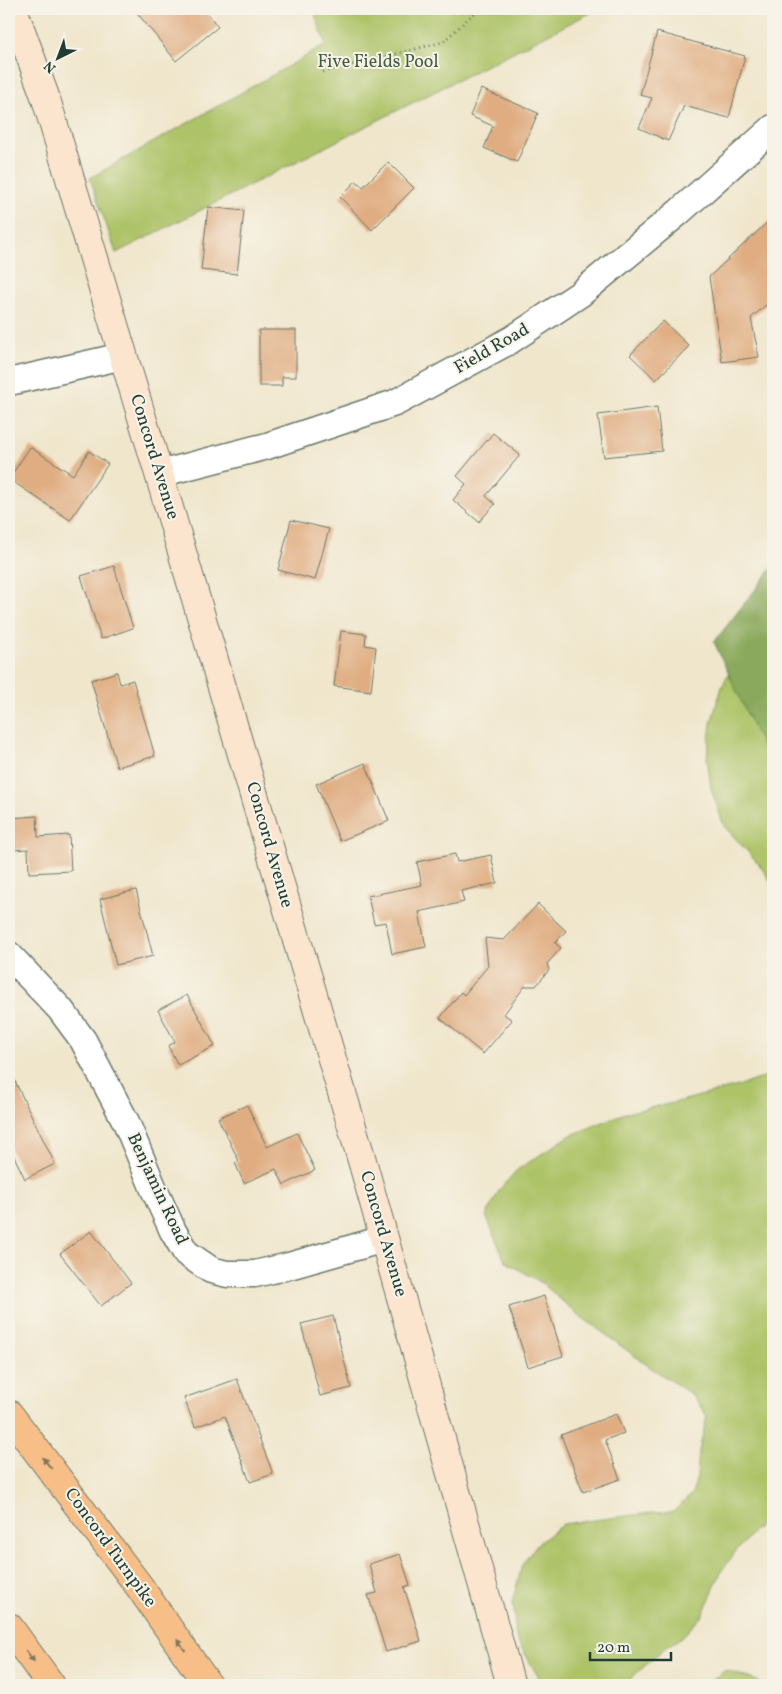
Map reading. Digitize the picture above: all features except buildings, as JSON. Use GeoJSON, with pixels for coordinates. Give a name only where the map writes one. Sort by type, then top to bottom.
{"type":"FeatureCollection","features":[{"type":"Feature","properties":{"kind":"highway","name":"Concord Turnpike"},"geometry":{"type":"LineString","coordinates":[[9,1414],[139,1586],[208,1685]]}},
{"type":"Feature","properties":{"kind":"highway"},"geometry":{"type":"LineString","coordinates":[[9,1627],[51,1685]]}},
{"type":"Feature","properties":{"kind":"main road","name":"Concord Avenue"},"geometry":{"type":"LineString","coordinates":[[13,9],[46,99],[159,474],[384,1239],[511,1685]]}},
{"type":"Feature","properties":{"kind":"street","name":"Field Road"},"geometry":{"type":"LineString","coordinates":[[159,474],[267,446],[395,403],[511,340],[580,294],[680,212],[773,128]]}},
{"type":"Feature","properties":{"kind":"street"},"geometry":{"type":"LineString","coordinates":[[9,382],[123,356]]}},
{"type":"Feature","properties":{"kind":"street","name":"Benjamin Road"},"geometry":{"type":"LineString","coordinates":[[9,955],[60,1009],[83,1040],[126,1122],[153,1186],[186,1253],[211,1270],[227,1274],[255,1274],[384,1239]]}},
{"type":"Feature","properties":{"kind":"path"},"geometry":{"type":"LineString","coordinates":[[323,72],[443,42],[478,9]]}},
{"type":"Feature","properties":{"kind":"green space","name":"Five Fields Pool"},"geometry":{"type":"Polygon","coordinates":[[[313,9],[598,9],[116,253],[90,178],[326,45],[313,9]]]}},
{"type":"Feature","properties":{"kind":"green space"},"geometry":{"type":"Polygon","coordinates":[[[773,567],[773,770],[714,642],[773,567]]]}},
{"type":"Feature","properties":{"kind":"green space"},"geometry":{"type":"Polygon","coordinates":[[[773,577],[773,885],[759,864],[724,826],[711,789],[707,758],[711,723],[722,687],[773,577]]]}},
{"type":"Feature","properties":{"kind":"green space"},"geometry":{"type":"Polygon","coordinates":[[[773,1075],[773,1510],[736,1551],[722,1570],[702,1616],[682,1637],[666,1647],[629,1680],[626,1685],[543,1685],[516,1638],[513,1599],[522,1565],[537,1544],[563,1524],[650,1513],[673,1512],[692,1494],[697,1477],[699,1451],[707,1416],[691,1394],[647,1365],[572,1310],[542,1283],[505,1261],[486,1216],[500,1189],[517,1170],[569,1136],[625,1113],[742,1085],[773,1075]]]}},
{"type":"Feature","properties":{"kind":"green space"},"geometry":{"type":"Polygon","coordinates":[[[726,1670],[757,1681],[764,1685],[704,1685],[726,1670]]]}}]}
